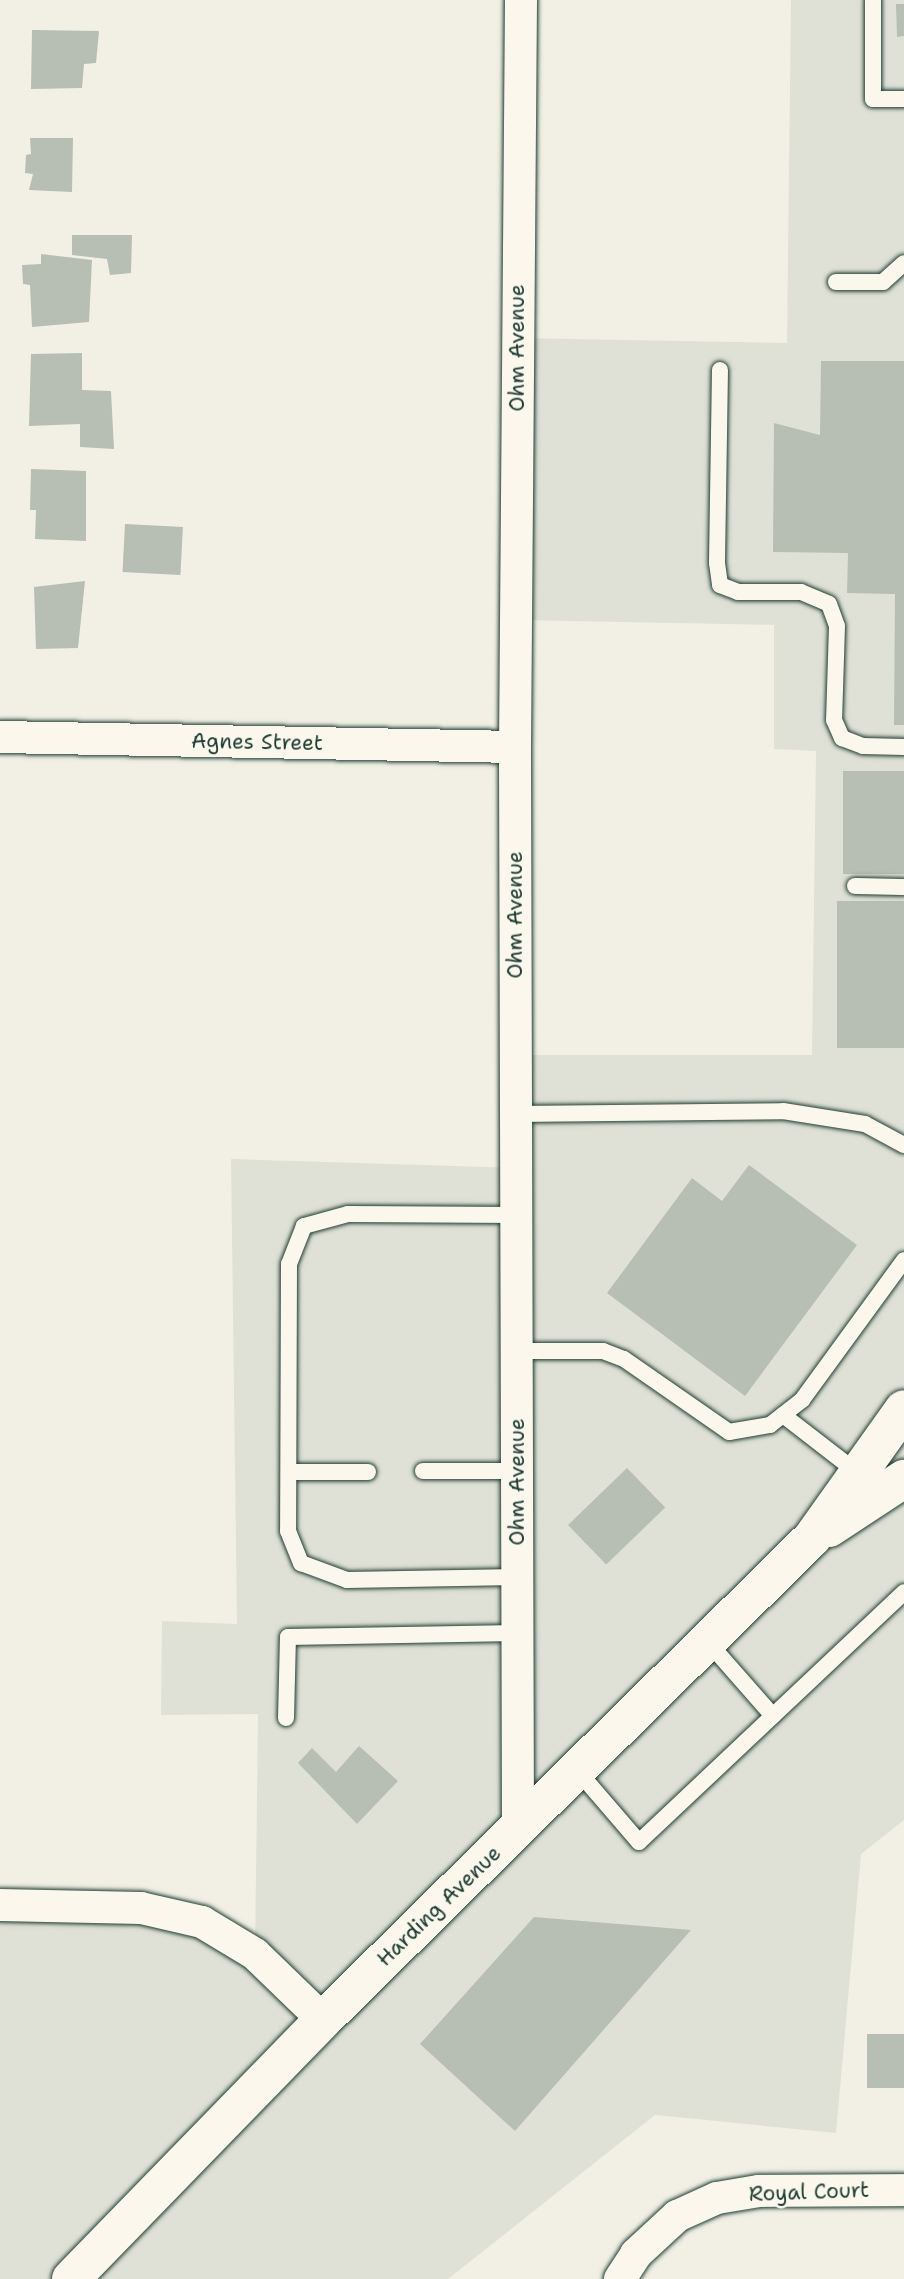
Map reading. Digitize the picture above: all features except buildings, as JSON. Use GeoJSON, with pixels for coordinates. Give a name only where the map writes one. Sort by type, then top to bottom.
{"type":"FeatureCollection","features":[{"type":"Feature","properties":{"kind":"main road","name":"Harding Avenue"},"geometry":{"type":"LineString","coordinates":[[71,2279],[323,2020],[812,1538],[904,1409]]}},
{"type":"Feature","properties":{"kind":"main road","name":"Harding Avenue"},"geometry":{"type":"LineString","coordinates":[[812,1538],[904,1479]]}},
{"type":"Feature","properties":{"kind":"street","name":"Ohm Avenue"},"geometry":{"type":"LineString","coordinates":[[518,1829],[515,747],[521,0]]}},
{"type":"Feature","properties":{"kind":"street","name":"Agnes Street"},"geometry":{"type":"LineString","coordinates":[[0,737],[515,747]]}},
{"type":"Feature","properties":{"kind":"street"},"geometry":{"type":"LineString","coordinates":[[0,1905],[141,1908],[202,1922],[255,1954],[323,2020]]}},
{"type":"Feature","properties":{"kind":"street","name":"Royal Court"},"geometry":{"type":"LineString","coordinates":[[620,2279],[636,2253],[677,2216],[717,2198],[759,2191],[904,2190]]}},
{"type":"Feature","properties":{"kind":"lane"},"geometry":{"type":"LineString","coordinates":[[873,0],[873,99],[904,99]]}},
{"type":"Feature","properties":{"kind":"lane"},"geometry":{"type":"LineString","coordinates":[[836,282],[883,282],[904,263]]}},
{"type":"Feature","properties":{"kind":"lane"},"geometry":{"type":"LineString","coordinates":[[720,370],[719,584],[738,592],[801,592],[829,604],[837,626],[834,720],[842,738],[863,746],[904,747]]}},
{"type":"Feature","properties":{"kind":"lane"},"geometry":{"type":"LineString","coordinates":[[855,886],[904,887]]}},
{"type":"Feature","properties":{"kind":"lane"},"geometry":{"type":"LineString","coordinates":[[516,1114],[783,1111],[865,1124],[904,1145]]}},
{"type":"Feature","properties":{"kind":"lane"},"geometry":{"type":"LineString","coordinates":[[516,1215],[348,1214],[304,1226],[289,1264],[288,1531],[301,1563],[347,1580],[517,1577]]}},
{"type":"Feature","properties":{"kind":"lane"},"geometry":{"type":"LineString","coordinates":[[517,1351],[603,1351],[614,1355],[729,1432],[770,1425],[802,1400],[904,1260]]}},
{"type":"Feature","properties":{"kind":"lane"},"geometry":{"type":"LineString","coordinates":[[783,1415],[858,1473]]}},
{"type":"Feature","properties":{"kind":"lane"},"geometry":{"type":"LineString","coordinates":[[423,1471],[516,1471]]}},
{"type":"Feature","properties":{"kind":"lane"},"geometry":{"type":"LineString","coordinates":[[289,1472],[368,1472]]}},
{"type":"Feature","properties":{"kind":"lane"},"geometry":{"type":"LineString","coordinates":[[577,1770],[639,1842],[904,1592]]}},
{"type":"Feature","properties":{"kind":"lane"},"geometry":{"type":"LineString","coordinates":[[286,1718],[288,1637],[517,1633]]}},
{"type":"Feature","properties":{"kind":"lane"},"geometry":{"type":"LineString","coordinates":[[708,1642],[773,1716]]}},
{"type":"Feature","properties":{"kind":"shaded area"},"geometry":{"type":"Polygon","coordinates":[[[791,0],[904,0],[904,1820],[861,1854],[836,2133],[655,2115],[448,2279],[0,2279],[0,1905],[141,1908],[255,1954],[258,1714],[161,1715],[162,1621],[237,1624],[231,1159],[515,1168],[515,1055],[812,1055],[816,751],[774,749],[774,625],[516,620],[517,338],[787,343],[791,0]]]}}]}
